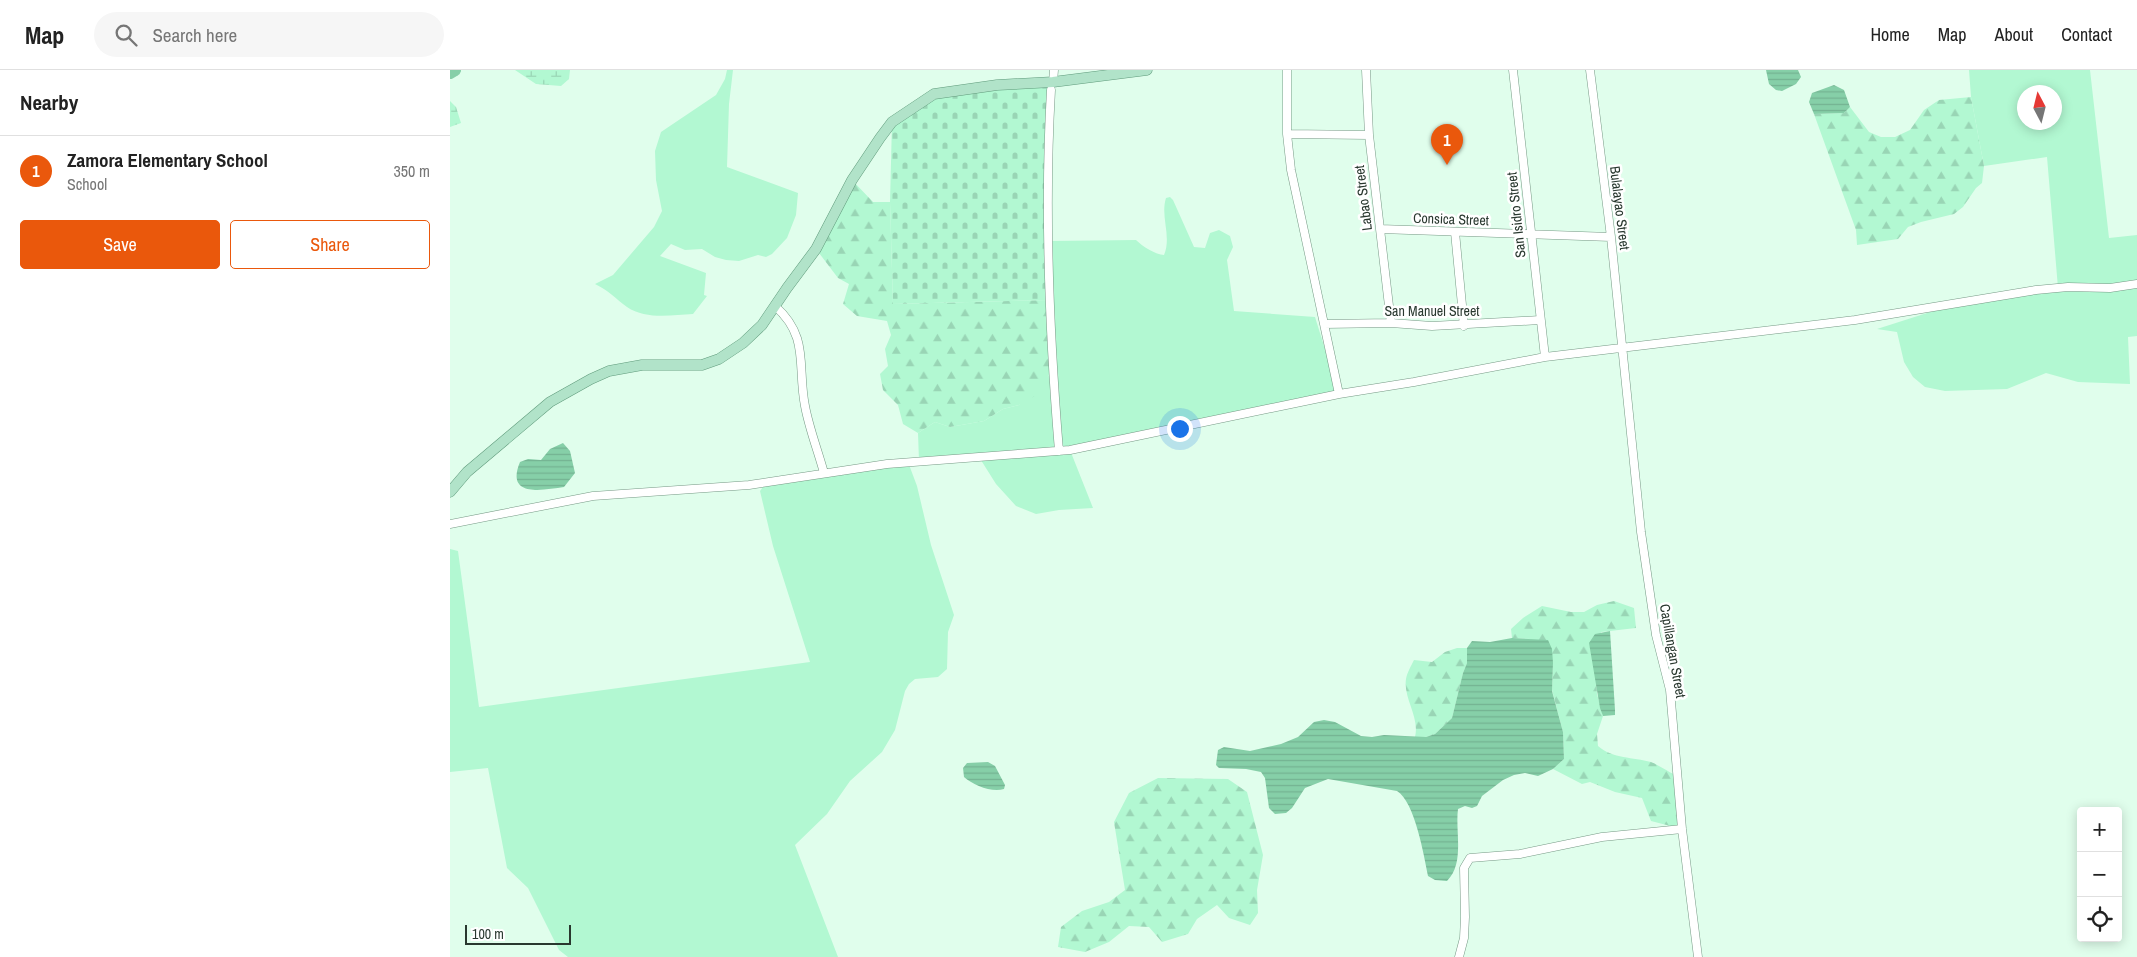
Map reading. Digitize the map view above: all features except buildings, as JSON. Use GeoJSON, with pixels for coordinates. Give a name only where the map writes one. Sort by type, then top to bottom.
{"type":"FeatureCollection","features":[{"type":"Feature","properties":{"kind":"main road"},"geometry":{"type":"LineString","coordinates":[[450,492],[467,472],[550,402],[591,379],[609,371],[642,365],[702,365],[719,359],[743,343],[762,325],[816,249],[852,180],[892,122],[934,94],[997,84],[1052,86],[1147,70]]}},
{"type":"Feature","properties":{"kind":"street"},"geometry":{"type":"LineString","coordinates":[[1054,70],[1047,159],[1048,280],[1059,451]]}},
{"type":"Feature","properties":{"kind":"street"},"geometry":{"type":"LineString","coordinates":[[1287,70],[1287,134],[1299,215],[1338,394]]}},
{"type":"Feature","properties":{"kind":"street","name":"Labao Street"},"geometry":{"type":"LineString","coordinates":[[1366,70],[1369,134],[1391,323]]}},
{"type":"Feature","properties":{"kind":"street","name":"San Isidro Street"},"geometry":{"type":"LineString","coordinates":[[1513,70],[1544,357]]}},
{"type":"Feature","properties":{"kind":"street","name":"Bulalayao Street"},"geometry":{"type":"LineString","coordinates":[[1590,70],[1624,349]]}},
{"type":"Feature","properties":{"kind":"street"},"geometry":{"type":"LineString","coordinates":[[1287,134],[1369,134]]}},
{"type":"Feature","properties":{"kind":"street","name":"Consica Street"},"geometry":{"type":"LineString","coordinates":[[1380,229],[1611,237]]}},
{"type":"Feature","properties":{"kind":"street"},"geometry":{"type":"LineString","coordinates":[[1455,232],[1464,325]]}},
{"type":"Feature","properties":{"kind":"street"},"geometry":{"type":"LineString","coordinates":[[450,524],[593,496],[749,485],[901,462],[1059,451],[1102,445],[1338,394],[1414,382],[1544,357],[1624,349],[1855,320],[2036,290],[2068,287],[2110,288],[2137,284]]}},
{"type":"Feature","properties":{"kind":"street"},"geometry":{"type":"LineString","coordinates":[[775,306],[787,317],[800,347],[804,401],[824,473]]}},
{"type":"Feature","properties":{"kind":"street","name":"San Manuel Street"},"geometry":{"type":"LineString","coordinates":[[1324,324],[1391,323],[1432,326],[1540,320]]}},
{"type":"Feature","properties":{"kind":"street","name":"Capillangan Street"},"geometry":{"type":"LineString","coordinates":[[1624,349],[1641,532],[1656,635],[1670,690],[1682,829],[1698,957]]}},
{"type":"Feature","properties":{"kind":"street"},"geometry":{"type":"LineString","coordinates":[[1460,957],[1464,938],[1465,917],[1464,868],[1470,858],[1520,854],[1602,838],[1682,829]]}},
{"type":"Feature","properties":{"kind":"green space"},"geometry":{"type":"Polygon","coordinates":[[[515,70],[570,70],[569,79],[561,86],[536,84],[515,70]]]}},
{"type":"Feature","properties":{"kind":"green space"},"geometry":{"type":"Polygon","coordinates":[[[727,70],[733,70],[729,104],[727,167],[798,193],[796,215],[787,238],[772,254],[766,257],[758,255],[739,261],[726,260],[715,257],[702,249],[685,250],[671,244],[660,256],[706,273],[704,295],[707,296],[693,314],[659,316],[642,314],[627,307],[595,284],[613,275],[654,227],[662,211],[656,180],[655,151],[661,132],[716,95],[725,79],[727,70]]]}},
{"type":"Feature","properties":{"kind":"green space"},"geometry":{"type":"Polygon","coordinates":[[[1969,70],[2090,70],[2109,238],[2137,235],[2137,336],[2128,337],[2130,384],[2078,382],[2046,373],[2007,389],[1945,391],[1925,387],[1913,377],[1904,362],[1897,332],[1877,329],[1952,305],[2058,288],[2047,157],[1984,166],[1971,97],[1969,70]]]}},
{"type":"Feature","properties":{"kind":"green space"},"geometry":{"type":"Polygon","coordinates":[[[1053,82],[1049,300],[893,304],[890,202],[892,122],[934,94],[1053,82]]]}},
{"type":"Feature","properties":{"kind":"green space"},"geometry":{"type":"Polygon","coordinates":[[[1971,97],[1984,166],[1982,183],[1976,188],[1963,207],[1954,214],[1908,227],[1898,239],[1857,245],[1856,230],[1814,114],[1844,113],[1850,107],[1869,132],[1881,137],[1895,137],[1910,130],[1924,110],[1939,100],[1971,97]]]}},
{"type":"Feature","properties":{"kind":"green space"},"geometry":{"type":"Polygon","coordinates":[[[450,101],[456,107],[461,123],[450,127],[450,101]]]}},
{"type":"Feature","properties":{"kind":"green space"},"geometry":{"type":"Polygon","coordinates":[[[852,180],[873,202],[890,202],[893,304],[1049,300],[1049,375],[1035,396],[1019,405],[1003,409],[984,421],[950,427],[935,422],[918,433],[903,424],[898,405],[883,390],[880,374],[888,366],[885,349],[891,335],[887,321],[857,316],[843,304],[849,284],[838,278],[816,249],[852,180]]]}},
{"type":"Feature","properties":{"kind":"green space"},"geometry":{"type":"Polygon","coordinates":[[[1170,197],[1194,247],[1205,248],[1210,233],[1219,230],[1230,236],[1233,247],[1227,260],[1234,311],[1315,317],[1339,394],[1070,450],[1093,508],[1059,510],[1036,514],[1016,506],[996,484],[979,457],[919,461],[918,433],[935,422],[950,427],[984,421],[1003,409],[1019,405],[1049,375],[1048,241],[1136,240],[1149,250],[1164,255],[1167,241],[1164,212],[1166,198],[1170,197]]]}},
{"type":"Feature","properties":{"kind":"green space"},"geometry":{"type":"Polygon","coordinates":[[[908,462],[917,486],[931,545],[954,615],[948,632],[947,669],[938,677],[915,679],[909,684],[905,691],[895,730],[882,752],[850,781],[827,814],[795,845],[838,957],[568,957],[559,950],[528,888],[507,868],[488,768],[450,772],[450,549],[458,551],[479,707],[810,662],[773,546],[760,491],[766,483],[908,462]]]}},
{"type":"Feature","properties":{"kind":"green space"},"geometry":{"type":"Polygon","coordinates":[[[1614,601],[1634,608],[1636,628],[1601,632],[1592,659],[1596,670],[1597,694],[1603,716],[1597,734],[1598,746],[1610,753],[1651,762],[1676,775],[1682,829],[1651,821],[1642,798],[1615,792],[1590,782],[1582,784],[1553,769],[1564,759],[1563,732],[1552,690],[1553,663],[1530,639],[1512,638],[1511,629],[1523,618],[1542,606],[1571,612],[1584,612],[1597,605],[1614,601]]]}},
{"type":"Feature","properties":{"kind":"green space"},"geometry":{"type":"Polygon","coordinates":[[[1457,648],[1467,648],[1467,663],[1452,718],[1435,734],[1426,737],[1415,737],[1414,715],[1406,686],[1409,670],[1414,660],[1432,662],[1445,652],[1457,648]]]}},
{"type":"Feature","properties":{"kind":"green space"},"geometry":{"type":"Polygon","coordinates":[[[1158,778],[1228,779],[1247,792],[1263,855],[1257,890],[1258,913],[1250,925],[1229,918],[1217,905],[1197,919],[1188,934],[1162,942],[1149,927],[1129,926],[1109,942],[1085,952],[1058,947],[1061,927],[1082,911],[1109,902],[1125,890],[1114,822],[1129,793],[1158,778]]]}},
{"type":"Feature","properties":{"kind":"shaded area"},"geometry":{"type":"Polygon","coordinates":[[[1766,70],[1798,70],[1801,77],[1796,84],[1782,91],[1776,90],[1769,84],[1766,70]]]}},
{"type":"Feature","properties":{"kind":"shaded area"},"geometry":{"type":"Polygon","coordinates":[[[1834,85],[1844,90],[1850,107],[1844,113],[1814,114],[1809,102],[1812,93],[1834,85]]]}},
{"type":"Feature","properties":{"kind":"shaded area"},"geometry":{"type":"Polygon","coordinates":[[[563,443],[570,451],[575,473],[564,487],[537,490],[522,487],[518,482],[517,474],[520,462],[528,459],[541,460],[550,449],[563,443]]]}},
{"type":"Feature","properties":{"kind":"shaded area"},"geometry":{"type":"Polygon","coordinates":[[[1610,631],[1615,715],[1603,716],[1589,643],[1595,634],[1610,631]]]}},
{"type":"Feature","properties":{"kind":"shaded area"},"geometry":{"type":"Polygon","coordinates":[[[1512,638],[1548,640],[1552,649],[1552,691],[1563,732],[1564,759],[1553,769],[1538,776],[1525,773],[1503,780],[1482,796],[1477,806],[1472,808],[1465,806],[1458,809],[1458,856],[1453,874],[1447,881],[1435,880],[1428,876],[1414,817],[1409,806],[1397,791],[1328,779],[1305,788],[1292,808],[1286,813],[1275,814],[1269,808],[1265,778],[1261,772],[1246,769],[1219,768],[1216,765],[1218,750],[1224,747],[1250,751],[1281,744],[1298,737],[1314,722],[1324,720],[1335,722],[1361,736],[1426,737],[1435,734],[1452,718],[1467,663],[1467,648],[1472,641],[1490,642],[1512,638]]]}},
{"type":"Feature","properties":{"kind":"shaded area"},"geometry":{"type":"Polygon","coordinates":[[[988,762],[995,766],[1005,785],[1004,789],[983,788],[964,777],[963,768],[967,763],[988,762]]]}},
{"type":"Feature","properties":{"kind":"waterway"},"geometry":{"type":"LineString","coordinates":[[450,73],[455,70]]}},
{"type":"Feature","properties":{"kind":"place","name":"Zamora Elementary School"},"geometry":{"type":"Point","coordinates":[1447,165]}}]}
